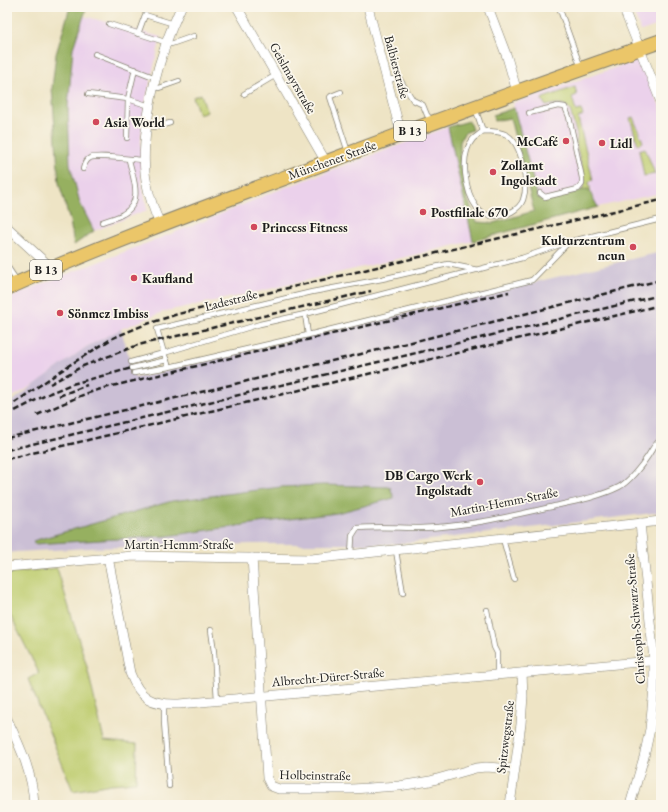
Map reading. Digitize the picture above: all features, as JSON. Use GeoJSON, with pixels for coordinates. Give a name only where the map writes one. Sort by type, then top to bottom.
{"type":"FeatureCollection","features":[{"type":"Feature","properties":{"kind":"main road","name":"Münchener Straße"},"geometry":{"type":"LineString","coordinates":[[12,285],[160,224],[474,106],[661,41]]}},
{"type":"Feature","properties":{"kind":"street"},"geometry":{"type":"LineString","coordinates":[[160,224],[156,216],[146,179],[145,160],[147,126],[155,82],[166,43],[181,7]]}},
{"type":"Feature","properties":{"kind":"street","name":"Geislmayrstraße"},"geometry":{"type":"LineString","coordinates":[[237,7],[326,162]]}},
{"type":"Feature","properties":{"kind":"street","name":"Balbierstraße"},"geometry":{"type":"LineString","coordinates":[[368,7],[401,134]]}},
{"type":"Feature","properties":{"kind":"street"},"geometry":{"type":"LineString","coordinates":[[488,7],[517,92]]}},
{"type":"Feature","properties":{"kind":"street"},"geometry":{"type":"LineString","coordinates":[[623,7],[661,102]]}},
{"type":"Feature","properties":{"kind":"street"},"geometry":{"type":"LineString","coordinates":[[7,227],[45,262],[50,269]]}},
{"type":"Feature","properties":{"kind":"street","name":"Martin-Hemm-Straße"},"geometry":{"type":"LineString","coordinates":[[7,567],[108,557],[157,556],[312,559],[351,556],[661,521]]}},
{"type":"Feature","properties":{"kind":"street","name":"Christoph-Schwarz-Straße"},"geometry":{"type":"LineString","coordinates":[[630,805],[644,757],[650,729],[658,660],[640,524]]}},
{"type":"Feature","properties":{"kind":"street","name":"Albrecht-Dürer-Straße"},"geometry":{"type":"LineString","coordinates":[[108,557],[130,673],[134,685],[141,695],[152,702],[164,704],[217,700],[658,660]]}},
{"type":"Feature","properties":{"kind":"street","name":"Holbeinstraße"},"geometry":{"type":"LineString","coordinates":[[252,558],[267,778],[268,783],[274,788],[352,789],[388,787],[430,781],[462,771],[486,766],[514,769]]}},
{"type":"Feature","properties":{"kind":"street","name":"Spitzwegstraße"},"geometry":{"type":"LineString","coordinates":[[510,805],[521,724],[523,696],[522,673]]}},
{"type":"Feature","properties":{"kind":"street"},"geometry":{"type":"LineString","coordinates":[[7,719],[25,760],[32,786],[34,805]]}},
{"type":"Feature","properties":{"kind":"lane"},"geometry":{"type":"LineString","coordinates":[[559,7],[581,69]]}},
{"type":"Feature","properties":{"kind":"lane"},"geometry":{"type":"LineString","coordinates":[[138,34],[145,15],[174,24]]}},
{"type":"Feature","properties":{"kind":"lane"},"geometry":{"type":"LineString","coordinates":[[109,24],[171,44],[194,36]]}},
{"type":"Feature","properties":{"kind":"lane"},"geometry":{"type":"LineString","coordinates":[[95,54],[135,69],[155,82],[158,88],[179,81]]}},
{"type":"Feature","properties":{"kind":"lane"},"geometry":{"type":"LineString","coordinates":[[127,138],[128,99],[135,69]]}},
{"type":"Feature","properties":{"kind":"lane"},"geometry":{"type":"LineString","coordinates":[[244,94],[276,75]]}},
{"type":"Feature","properties":{"kind":"lane"},"geometry":{"type":"LineString","coordinates":[[387,80],[399,78],[413,100],[423,105],[427,115],[433,122]]}},
{"type":"Feature","properties":{"kind":"lane"},"geometry":{"type":"LineString","coordinates":[[341,92],[331,96],[330,98],[348,154]]}},
{"type":"Feature","properties":{"kind":"lane"},"geometry":{"type":"LineString","coordinates":[[88,94],[128,99],[151,106]]}},
{"type":"Feature","properties":{"kind":"lane"},"geometry":{"type":"LineString","coordinates":[[474,106],[483,131]]}},
{"type":"Feature","properties":{"kind":"lane"},"geometry":{"type":"LineString","coordinates":[[529,113],[558,106],[565,107],[569,117],[582,178],[582,184],[578,189],[545,197],[540,193]]}},
{"type":"Feature","properties":{"kind":"lane"},"geometry":{"type":"LineString","coordinates":[[147,126],[156,127],[170,123]]}},
{"type":"Feature","properties":{"kind":"lane"},"geometry":{"type":"LineString","coordinates":[[483,131],[506,134],[518,147],[522,162],[525,176],[523,199],[519,207],[504,215],[495,216],[485,214],[478,210],[469,191],[465,165],[467,149],[473,139],[483,131]]}},
{"type":"Feature","properties":{"kind":"lane"},"geometry":{"type":"LineString","coordinates":[[83,169],[85,163],[90,158],[99,156],[129,160],[145,160]]}},
{"type":"Feature","properties":{"kind":"lane"},"geometry":{"type":"LineString","coordinates":[[102,222],[123,214],[135,203],[136,189],[129,160]]}},
{"type":"Feature","properties":{"kind":"lane"},"geometry":{"type":"LineString","coordinates":[[136,189],[148,188]]}},
{"type":"Feature","properties":{"kind":"lane","name":"Ladestraße"},"geometry":{"type":"LineString","coordinates":[[478,270],[448,264],[382,279],[312,292],[157,329],[164,353],[260,324],[478,270],[522,258],[568,242],[661,219]]}},
{"type":"Feature","properties":{"kind":"lane"},"geometry":{"type":"LineString","coordinates":[[134,373],[169,367],[308,335],[532,280],[568,242]]}},
{"type":"Feature","properties":{"kind":"lane"},"geometry":{"type":"LineString","coordinates":[[7,266],[12,285]]}},
{"type":"Feature","properties":{"kind":"lane"},"geometry":{"type":"LineString","coordinates":[[305,314],[308,335]]}},
{"type":"Feature","properties":{"kind":"lane"},"geometry":{"type":"LineString","coordinates":[[167,360],[132,365],[164,353],[167,360],[169,367]]}},
{"type":"Feature","properties":{"kind":"lane","name":"Martin-Hemm-Straße"},"geometry":{"type":"LineString","coordinates":[[351,556],[352,536],[357,528],[372,526],[420,528],[468,524],[585,499],[620,486],[632,476],[648,456],[651,449],[661,440]]}},
{"type":"Feature","properties":{"kind":"lane"},"geometry":{"type":"LineString","coordinates":[[503,539],[514,579]]}},
{"type":"Feature","properties":{"kind":"lane"},"geometry":{"type":"LineString","coordinates":[[396,551],[403,593]]}},
{"type":"Feature","properties":{"kind":"lane"},"geometry":{"type":"LineString","coordinates":[[487,610],[494,647],[497,653],[497,675]]}},
{"type":"Feature","properties":{"kind":"lane"},"geometry":{"type":"LineString","coordinates":[[212,630],[217,700]]}},
{"type":"Feature","properties":{"kind":"lane"},"geometry":{"type":"LineString","coordinates":[[164,704],[169,786]]}},
{"type":"Feature","properties":{"kind":"shaded area"},"geometry":{"type":"Polygon","coordinates":[[[631,7],[661,7],[661,24],[641,31],[631,7]]]}},
{"type":"Feature","properties":{"kind":"shaded area"},"geometry":{"type":"Polygon","coordinates":[[[84,16],[161,37],[146,99],[141,136],[141,176],[147,210],[94,231],[80,203],[70,164],[68,108],[73,48],[84,16]]]}},
{"type":"Feature","properties":{"kind":"shaded area"},"geometry":{"type":"Polygon","coordinates":[[[640,59],[661,109],[661,193],[598,207],[588,189],[540,200],[536,195],[513,103],[640,59]]]}},
{"type":"Feature","properties":{"kind":"shaded area"},"geometry":{"type":"Polygon","coordinates":[[[448,127],[473,241],[253,293],[166,311],[121,329],[86,347],[36,384],[7,400],[7,299],[273,192],[448,127]]]}},
{"type":"Feature","properties":{"kind":"shaded area"},"geometry":{"type":"Polygon","coordinates":[[[661,252],[661,512],[397,544],[252,544],[90,548],[7,553],[7,405],[86,347],[121,329],[135,378],[661,252]]]}},
{"type":"Feature","properties":{"kind":"green space"},"geometry":{"type":"Polygon","coordinates":[[[70,7],[87,7],[73,48],[68,108],[70,164],[80,203],[94,231],[74,245],[70,221],[59,183],[52,88],[56,54],[70,7]]]}},
{"type":"Feature","properties":{"kind":"green space"},"geometry":{"type":"Polygon","coordinates":[[[575,87],[577,95],[572,97],[576,111],[581,110],[583,115],[578,118],[593,180],[589,182],[591,194],[588,189],[580,191],[584,186],[585,181],[576,144],[577,136],[570,110],[562,104],[546,106],[542,100],[543,98],[575,87]]]}},
{"type":"Feature","properties":{"kind":"green space"},"geometry":{"type":"Polygon","coordinates":[[[201,94],[207,112],[199,115],[193,97],[201,94]]]}},
{"type":"Feature","properties":{"kind":"green space"},"geometry":{"type":"Polygon","coordinates":[[[514,108],[538,198],[543,200],[588,189],[598,207],[473,241],[448,127],[469,121],[472,130],[464,133],[460,142],[460,159],[468,200],[477,222],[493,223],[534,211],[510,118],[494,121],[493,115],[514,108]]]}},
{"type":"Feature","properties":{"kind":"green space"},"geometry":{"type":"Polygon","coordinates":[[[633,117],[643,142],[638,145],[630,118],[633,117]]]}},
{"type":"Feature","properties":{"kind":"green space"},"geometry":{"type":"Polygon","coordinates":[[[645,148],[655,174],[644,176],[639,150],[645,148]]]}},
{"type":"Feature","properties":{"kind":"green space"},"geometry":{"type":"Polygon","coordinates":[[[323,485],[390,487],[394,498],[337,513],[167,536],[34,544],[33,541],[172,501],[281,487],[323,485]]]}},
{"type":"Feature","properties":{"kind":"green space"},"geometry":{"type":"Polygon","coordinates":[[[57,568],[87,667],[104,741],[137,744],[136,782],[111,784],[73,791],[28,679],[39,673],[7,609],[7,573],[57,568]]]}},
{"type":"Feature","properties":{"kind":"railway"},"geometry":{"type":"LineString","coordinates":[[7,408],[68,366],[113,338],[144,325],[178,314],[661,200]]}},
{"type":"Feature","properties":{"kind":"railway"},"geometry":{"type":"LineString","coordinates":[[7,438],[416,341],[661,280]]}},
{"type":"Feature","properties":{"kind":"railway"},"geometry":{"type":"LineString","coordinates":[[50,384],[83,366],[138,345],[371,291]]}},
{"type":"Feature","properties":{"kind":"railway"},"geometry":{"type":"LineString","coordinates":[[37,415],[85,394],[104,388],[509,292]]}},
{"type":"Feature","properties":{"kind":"railway"},"geometry":{"type":"LineString","coordinates":[[7,450],[661,295]]}},
{"type":"Feature","properties":{"kind":"railway"},"geometry":{"type":"LineString","coordinates":[[7,459],[661,305]]}},
{"type":"Feature","properties":{"kind":"railway"},"geometry":{"type":"LineString","coordinates":[[7,415],[50,393],[72,384],[132,368]]}},
{"type":"Feature","properties":{"kind":"railway"},"geometry":{"type":"LineString","coordinates":[[59,396],[87,385]]}},
{"type":"Feature","properties":{"kind":"place","name":"Asia World"},"geometry":{"type":"Point","coordinates":[96,122]}},
{"type":"Feature","properties":{"kind":"place","name":"McCafé"},"geometry":{"type":"Point","coordinates":[566,141]}},
{"type":"Feature","properties":{"kind":"place","name":"Lidl"},"geometry":{"type":"Point","coordinates":[602,143]}},
{"type":"Feature","properties":{"kind":"place","name":"Zollamt Ingolstadt"},"geometry":{"type":"Point","coordinates":[493,172]}},
{"type":"Feature","properties":{"kind":"place","name":"Postfiliale 670"},"geometry":{"type":"Point","coordinates":[423,212]}},
{"type":"Feature","properties":{"kind":"place","name":"Princess Fitness"},"geometry":{"type":"Point","coordinates":[254,227]}},
{"type":"Feature","properties":{"kind":"place","name":"Kulturzentrum neun"},"geometry":{"type":"Point","coordinates":[633,247]}},
{"type":"Feature","properties":{"kind":"place","name":"Kaufland"},"geometry":{"type":"Point","coordinates":[134,278]}},
{"type":"Feature","properties":{"kind":"place","name":"Sönmez Imbiss"},"geometry":{"type":"Point","coordinates":[60,313]}},
{"type":"Feature","properties":{"kind":"place","name":"DB Cargo Werk Ingolstadt"},"geometry":{"type":"Point","coordinates":[480,482]}}]}
